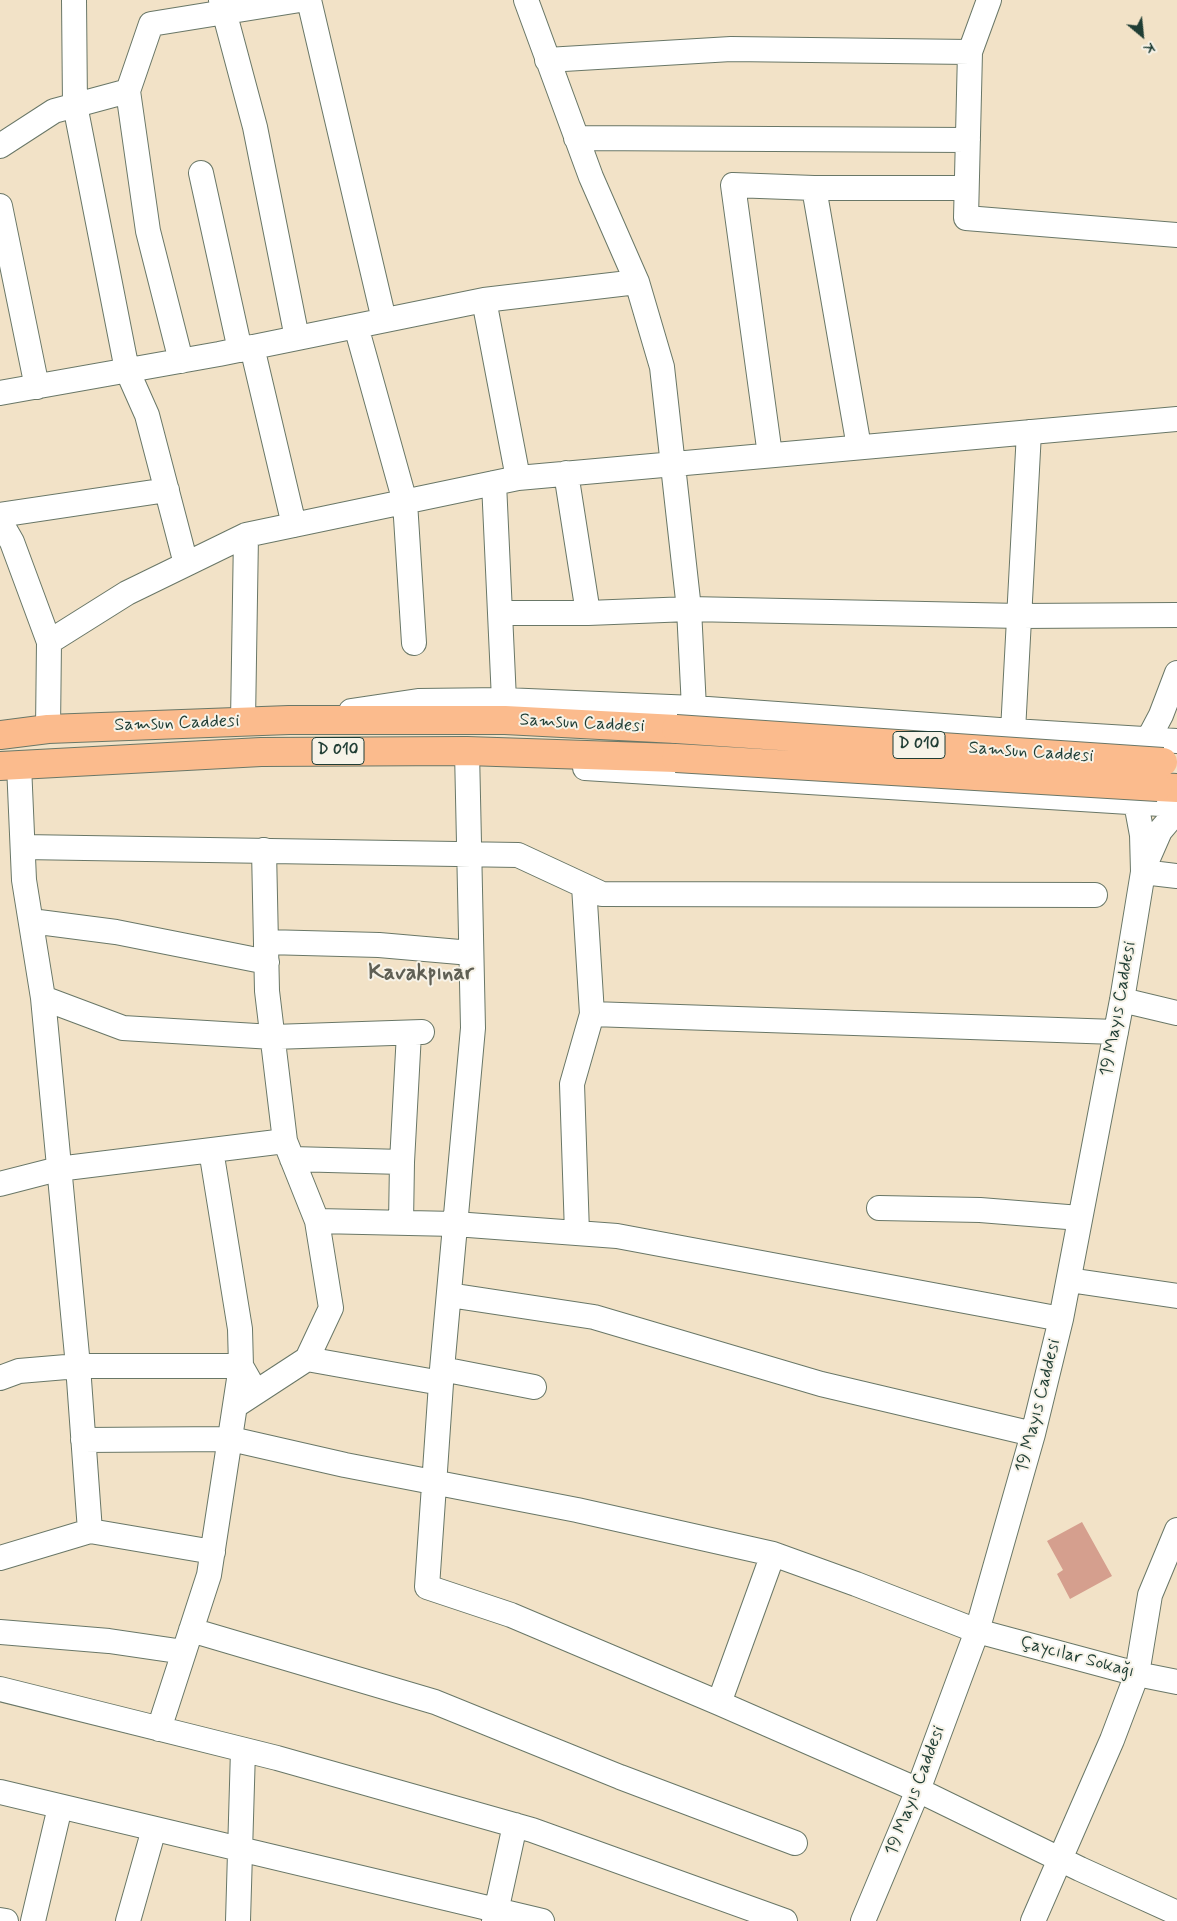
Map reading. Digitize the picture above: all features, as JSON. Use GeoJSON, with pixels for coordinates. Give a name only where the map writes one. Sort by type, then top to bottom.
{"type":"FeatureCollection","features":[{"type":"Feature","properties":{"kind":"highway","name":"Samsun Caddesi"},"geometry":{"type":"LineString","coordinates":[[0,735],[48,729],[243,721],[505,720],[676,729],[1166,774]]}},
{"type":"Feature","properties":{"kind":"highway","name":"Samsun Caddesi"},"geometry":{"type":"LineString","coordinates":[[10,766],[261,752],[344,752],[467,757],[676,758],[1166,774]]}},
{"type":"Feature","properties":{"kind":"street"},"geometry":{"type":"LineString","coordinates":[[74,0],[76,105],[127,370],[147,415],[186,564]]}},
{"type":"Feature","properties":{"kind":"street"},"geometry":{"type":"LineString","coordinates":[[181,360],[148,231],[128,91],[151,24],[222,6],[300,0]]}},
{"type":"Feature","properties":{"kind":"street"},"geometry":{"type":"LineString","coordinates":[[309,0],[384,320]]}},
{"type":"Feature","properties":{"kind":"street"},"geometry":{"type":"LineString","coordinates":[[526,0],[591,177],[637,282],[662,366],[671,464],[689,609],[694,708]]}},
{"type":"Feature","properties":{"kind":"street"},"geometry":{"type":"LineString","coordinates":[[989,0],[970,52],[966,218],[1177,236]]}},
{"type":"Feature","properties":{"kind":"street"},"geometry":{"type":"LineString","coordinates":[[222,6],[255,127],[297,338]]}},
{"type":"Feature","properties":{"kind":"street"},"geometry":{"type":"LineString","coordinates":[[547,60],[731,49],[970,52]]}},
{"type":"Feature","properties":{"kind":"street"},"geometry":{"type":"LineString","coordinates":[[0,146],[54,111],[128,91]]}},
{"type":"Feature","properties":{"kind":"street"},"geometry":{"type":"LineString","coordinates":[[576,138],[968,140]]}},
{"type":"Feature","properties":{"kind":"street"},"geometry":{"type":"LineString","coordinates":[[201,173],[294,525]]}},
{"type":"Feature","properties":{"kind":"street"},"geometry":{"type":"LineString","coordinates":[[770,456],[733,185],[814,188],[966,188]]}},
{"type":"Feature","properties":{"kind":"street"},"geometry":{"type":"LineString","coordinates":[[814,188],[859,447]]}},
{"type":"Feature","properties":{"kind":"street"},"geometry":{"type":"LineString","coordinates":[[0,206],[37,387]]}},
{"type":"Feature","properties":{"kind":"street"},"geometry":{"type":"LineString","coordinates":[[0,393],[246,348],[484,300],[637,282]]}},
{"type":"Feature","properties":{"kind":"street"},"geometry":{"type":"LineString","coordinates":[[484,300],[518,478]]}},
{"type":"Feature","properties":{"kind":"street"},"geometry":{"type":"LineString","coordinates":[[356,326],[404,502],[414,643]]}},
{"type":"Feature","properties":{"kind":"street"},"geometry":{"type":"LineString","coordinates":[[49,642],[127,593],[246,535],[518,478],[1177,419]]}},
{"type":"Feature","properties":{"kind":"street"},"geometry":{"type":"LineString","coordinates":[[1013,731],[1029,432]]}},
{"type":"Feature","properties":{"kind":"street"},"geometry":{"type":"LineString","coordinates":[[566,473],[588,613]]}},
{"type":"Feature","properties":{"kind":"street"},"geometry":{"type":"LineString","coordinates":[[494,483],[504,700]]}},
{"type":"Feature","properties":{"kind":"street"},"geometry":{"type":"LineString","coordinates":[[0,515],[167,490]]}},
{"type":"Feature","properties":{"kind":"street"},"geometry":{"type":"LineString","coordinates":[[0,520],[9,558],[49,642],[48,729]]}},
{"type":"Feature","properties":{"kind":"street"},"geometry":{"type":"LineString","coordinates":[[243,721],[246,535]]}},
{"type":"Feature","properties":{"kind":"street"},"geometry":{"type":"LineString","coordinates":[[500,613],[588,613],[689,609],[1020,616],[1177,615]]}},
{"type":"Feature","properties":{"kind":"street","name":"19 Mayıs Caddesi"},"geometry":{"type":"LineString","coordinates":[[863,1921],[918,1790],[977,1631],[1033,1434],[1069,1280],[1122,1000],[1143,872],[1142,835],[1135,802],[1166,774],[1148,740],[1161,715],[1177,673]]}},
{"type":"Feature","properties":{"kind":"street"},"geometry":{"type":"LineString","coordinates":[[289,720],[418,701],[504,700],[694,708],[1148,740],[1166,774],[1135,802],[648,772],[467,757],[473,1028],[442,1376],[427,1587],[511,1615],[719,1702],[918,1790],[1177,1913]]}},
{"type":"Feature","properties":{"kind":"street"},"geometry":{"type":"LineString","coordinates":[[10,766],[23,847],[24,880],[43,998],[78,1366],[90,1531]]}},
{"type":"Feature","properties":{"kind":"street","name":"19 Mayıs Caddesi"},"geometry":{"type":"LineString","coordinates":[[1143,872],[1160,831],[1177,811]]}},
{"type":"Feature","properties":{"kind":"street"},"geometry":{"type":"LineString","coordinates":[[23,847],[518,856],[602,894],[1095,895]]}},
{"type":"Feature","properties":{"kind":"street"},"geometry":{"type":"LineString","coordinates":[[235,1406],[307,1359],[331,1308],[317,1221],[288,1150],[273,1038],[266,952],[264,850]]}},
{"type":"Feature","properties":{"kind":"street"},"geometry":{"type":"LineString","coordinates":[[1143,872],[1177,876]]}},
{"type":"Feature","properties":{"kind":"street"},"geometry":{"type":"LineString","coordinates":[[577,1233],[572,1084],[592,1014],[584,886]]}},
{"type":"Feature","properties":{"kind":"street"},"geometry":{"type":"LineString","coordinates":[[31,921],[266,952],[379,945],[471,953]]}},
{"type":"Feature","properties":{"kind":"street"},"geometry":{"type":"LineString","coordinates":[[43,998],[123,1028],[273,1038],[416,1032],[402,1162],[401,1223]]}},
{"type":"Feature","properties":{"kind":"street"},"geometry":{"type":"LineString","coordinates":[[1122,1000],[1177,1014]]}},
{"type":"Feature","properties":{"kind":"street"},"geometry":{"type":"LineString","coordinates":[[592,1014],[1116,1032]]}},
{"type":"Feature","properties":{"kind":"street"},"geometry":{"type":"LineString","coordinates":[[0,1184],[58,1169],[211,1150],[288,1150],[402,1162]]}},
{"type":"Feature","properties":{"kind":"street"},"geometry":{"type":"LineString","coordinates":[[159,1729],[209,1575],[241,1366],[240,1328],[211,1150]]}},
{"type":"Feature","properties":{"kind":"street"},"geometry":{"type":"LineString","coordinates":[[879,1208],[980,1210],[1080,1218]]}},
{"type":"Feature","properties":{"kind":"street"},"geometry":{"type":"LineString","coordinates":[[317,1221],[455,1224],[617,1236],[1061,1319]]}},
{"type":"Feature","properties":{"kind":"street"},"geometry":{"type":"LineString","coordinates":[[1069,1280],[1177,1296]]}},
{"type":"Feature","properties":{"kind":"street"},"geometry":{"type":"LineString","coordinates":[[449,1295],[594,1317],[821,1384],[1033,1434]]}},
{"type":"Feature","properties":{"kind":"street"},"geometry":{"type":"LineString","coordinates":[[307,1359],[534,1387]]}},
{"type":"Feature","properties":{"kind":"street"},"geometry":{"type":"LineString","coordinates":[[0,1378],[19,1372],[78,1366],[241,1366]]}},
{"type":"Feature","properties":{"kind":"street"},"geometry":{"type":"LineString","coordinates":[[241,1366],[256,1392]]}},
{"type":"Feature","properties":{"kind":"street","name":"Çaycılar Sokağı"},"geometry":{"type":"LineString","coordinates":[[82,1440],[230,1438],[345,1465],[577,1510],[773,1554],[977,1631],[1137,1674],[1177,1682]]}},
{"type":"Feature","properties":{"kind":"street"},"geometry":{"type":"LineString","coordinates":[[1033,1921],[1061,1859],[1137,1674],[1150,1595],[1177,1530]]}},
{"type":"Feature","properties":{"kind":"street"},"geometry":{"type":"LineString","coordinates":[[0,1558],[90,1531],[213,1552]]}},
{"type":"Feature","properties":{"kind":"street"},"geometry":{"type":"LineString","coordinates":[[719,1702],[773,1554]]}},
{"type":"Feature","properties":{"kind":"street"},"geometry":{"type":"LineString","coordinates":[[191,1630],[435,1702],[620,1777],[795,1843]]}},
{"type":"Feature","properties":{"kind":"street"},"geometry":{"type":"LineString","coordinates":[[0,1632],[109,1641],[184,1652]]}},
{"type":"Feature","properties":{"kind":"street"},"geometry":{"type":"LineString","coordinates":[[0,1689],[243,1750],[514,1825],[785,1921]]}},
{"type":"Feature","properties":{"kind":"street"},"geometry":{"type":"LineString","coordinates":[[238,1921],[243,1750]]}},
{"type":"Feature","properties":{"kind":"street"},"geometry":{"type":"LineString","coordinates":[[0,1792],[240,1850],[495,1916],[542,1921]]}},
{"type":"Feature","properties":{"kind":"street"},"geometry":{"type":"LineString","coordinates":[[33,1921],[60,1807]]}},
{"type":"Feature","properties":{"kind":"street"},"geometry":{"type":"LineString","coordinates":[[495,1916],[514,1825]]}},
{"type":"Feature","properties":{"kind":"street"},"geometry":{"type":"LineString","coordinates":[[128,1921],[154,1830]]}},
{"type":"Feature","properties":{"kind":"street"},"geometry":{"type":"LineString","coordinates":[[0,1920],[6,1921]]}},
{"type":"Feature","properties":{"kind":"building"},"geometry":{"type":"Polygon","coordinates":[[[1082,1522],[1112,1576],[1070,1599],[1057,1574],[1063,1570],[1047,1541],[1082,1522]]]}},
{"type":"Feature","properties":{"kind":"district","name":"Kavakpınar"},"geometry":{"type":"Point","coordinates":[421,974]}}]}
